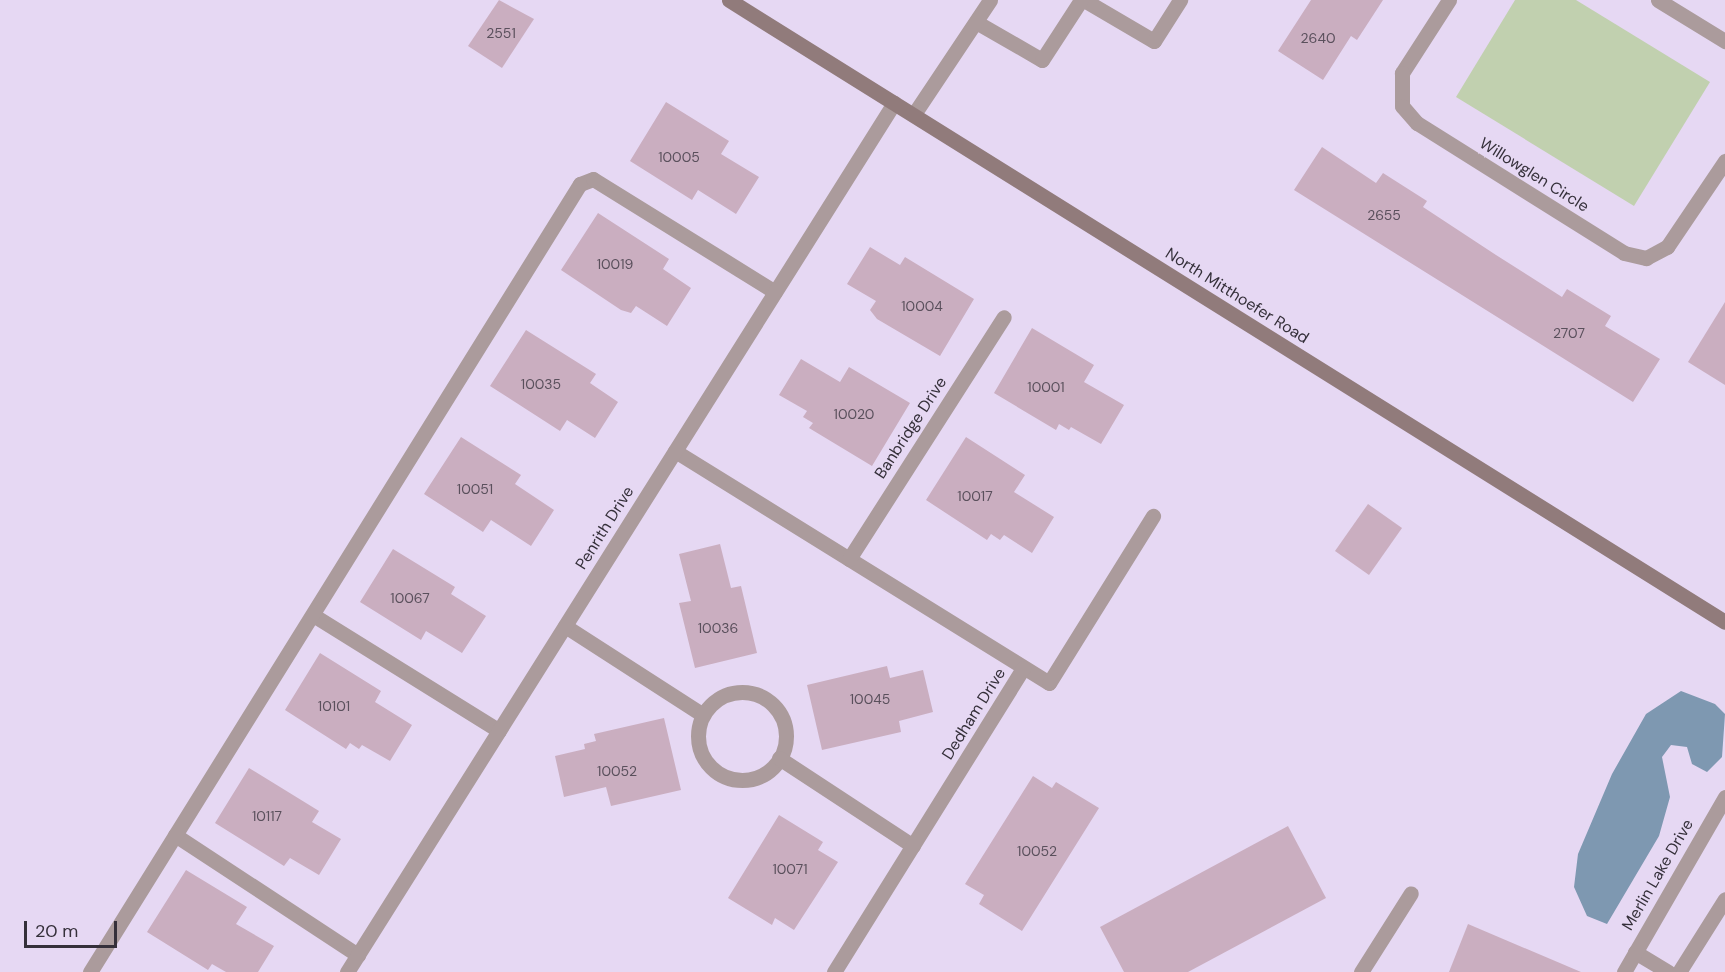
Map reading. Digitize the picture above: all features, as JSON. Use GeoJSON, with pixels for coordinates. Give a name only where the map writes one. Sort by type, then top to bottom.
{"type":"FeatureCollection","features":[{"type":"Feature","properties":{"kind":"main road","name":"North Mitthoefer Road"},"geometry":{"type":"LineString","coordinates":[[729,0],[1725,622]]}},
{"type":"Feature","properties":{"kind":"street"},"geometry":{"type":"LineString","coordinates":[[914,114],[990,0]]}},
{"type":"Feature","properties":{"kind":"street"},"geometry":{"type":"LineString","coordinates":[[976,22],[1042,60],[1083,0],[1154,41],[1180,0]]}},
{"type":"Feature","properties":{"kind":"street","name":"Willowglen Circle"},"geometry":{"type":"LineString","coordinates":[[1449,0],[1402,73],[1402,106],[1417,123],[1624,253],[1646,258],[1667,247],[1725,160]]}},
{"type":"Feature","properties":{"kind":"street"},"geometry":{"type":"LineString","coordinates":[[1658,0],[1725,41]]}},
{"type":"Feature","properties":{"kind":"street","name":"Penrith Drive"},"geometry":{"type":"LineString","coordinates":[[347,972],[894,103]]}},
{"type":"Feature","properties":{"kind":"street"},"geometry":{"type":"LineString","coordinates":[[90,972],[580,184],[593,179],[775,292]]}},
{"type":"Feature","properties":{"kind":"street","name":"Banbridge Drive"},"geometry":{"type":"LineString","coordinates":[[849,559],[1004,317]]}},
{"type":"Feature","properties":{"kind":"street"},"geometry":{"type":"LineString","coordinates":[[675,451],[1023,668]]}},
{"type":"Feature","properties":{"kind":"street","name":"Dedham Drive"},"geometry":{"type":"LineString","coordinates":[[834,972],[1023,668],[1049,683],[1153,516]]}},
{"type":"Feature","properties":{"kind":"street"},"geometry":{"type":"LineString","coordinates":[[313,615],[499,731]]}},
{"type":"Feature","properties":{"kind":"street"},"geometry":{"type":"LineString","coordinates":[[565,626],[703,715]]}},
{"type":"Feature","properties":{"kind":"street"},"geometry":{"type":"LineString","coordinates":[[751,693],[764,698],[775,706],[786,731],[779,758],[770,770],[742,780],[714,770],[699,745],[703,715],[723,696],[751,693]]}},
{"type":"Feature","properties":{"kind":"street"},"geometry":{"type":"LineString","coordinates":[[779,758],[913,846]]}},
{"type":"Feature","properties":{"kind":"street","name":"Merlin Lake Drive"},"geometry":{"type":"LineString","coordinates":[[1624,972],[1725,797]]}},
{"type":"Feature","properties":{"kind":"street"},"geometry":{"type":"LineString","coordinates":[[176,835],[358,955]]}},
{"type":"Feature","properties":{"kind":"street"},"geometry":{"type":"LineString","coordinates":[[1361,972],[1411,893]]}},
{"type":"Feature","properties":{"kind":"street"},"geometry":{"type":"LineString","coordinates":[[1679,972],[1725,899]]}},
{"type":"Feature","properties":{"kind":"street"},"geometry":{"type":"LineString","coordinates":[[1635,952],[1668,972]]}},
{"type":"Feature","properties":{"kind":"green space"},"geometry":{"type":"Polygon","coordinates":[[[1515,0],[1576,0],[1710,82],[1634,206],[1456,97],[1515,0]]]}},
{"type":"Feature","properties":{"kind":"water"},"geometry":{"type":"Polygon","coordinates":[[[1681,691],[1715,704],[1725,714],[1722,757],[1707,772],[1692,764],[1687,747],[1671,745],[1662,757],[1670,797],[1659,836],[1607,924],[1587,916],[1574,887],[1578,854],[1612,774],[1646,714],[1681,691]]]}},
{"type":"Feature","properties":{"kind":"building"},"geometry":{"type":"Polygon","coordinates":[[[499,0],[534,19],[502,68],[468,46],[499,0]]]}},
{"type":"Feature","properties":{"kind":"building"},"geometry":{"type":"Polygon","coordinates":[[[1311,0],[1383,0],[1357,40],[1351,36],[1323,80],[1278,51],[1311,0]]]}},
{"type":"Feature","properties":{"kind":"building"},"geometry":{"type":"Polygon","coordinates":[[[666,102],[729,141],[721,154],[759,177],[736,214],[698,190],[692,200],[630,161],[666,102]]]}},
{"type":"Feature","properties":{"kind":"building"},"geometry":{"type":"Polygon","coordinates":[[[1322,147],[1376,183],[1383,173],[1427,201],[1423,207],[1562,297],[1567,289],[1611,316],[1605,326],[1660,359],[1633,402],[1294,190],[1322,147]]]}},
{"type":"Feature","properties":{"kind":"building"},"geometry":{"type":"Polygon","coordinates":[[[598,213],[669,259],[663,269],[691,288],[667,326],[636,306],[631,313],[621,310],[561,270],[598,213]]]}},
{"type":"Feature","properties":{"kind":"building"},"geometry":{"type":"Polygon","coordinates":[[[870,247],[900,265],[905,257],[974,299],[940,356],[877,319],[870,310],[876,301],[847,284],[870,247]]]}},
{"type":"Feature","properties":{"kind":"building"},"geometry":{"type":"Polygon","coordinates":[[[1725,302],[1725,385],[1688,362],[1725,302]]]}},
{"type":"Feature","properties":{"kind":"building"},"geometry":{"type":"Polygon","coordinates":[[[1032,328],[1094,365],[1084,382],[1124,405],[1101,444],[1071,427],[1069,430],[1059,424],[1056,430],[994,393],[1032,328]]]}},
{"type":"Feature","properties":{"kind":"building"},"geometry":{"type":"Polygon","coordinates":[[[526,330],[596,374],[590,383],[618,402],[595,438],[567,420],[560,431],[490,386],[526,330]]]}},
{"type":"Feature","properties":{"kind":"building"},"geometry":{"type":"Polygon","coordinates":[[[801,359],[840,382],[849,367],[910,403],[872,466],[809,428],[813,423],[803,417],[807,411],[779,395],[801,359]]]}},
{"type":"Feature","properties":{"kind":"building"},"geometry":{"type":"Polygon","coordinates":[[[461,437],[521,475],[515,484],[554,510],[531,546],[491,520],[483,532],[424,494],[461,437]]]}},
{"type":"Feature","properties":{"kind":"building"},"geometry":{"type":"Polygon","coordinates":[[[966,437],[1025,475],[1014,492],[1054,517],[1032,553],[1004,535],[1000,540],[991,534],[987,540],[926,500],[966,437]]]}},
{"type":"Feature","properties":{"kind":"building"},"geometry":{"type":"Polygon","coordinates":[[[1368,504],[1402,528],[1369,575],[1335,551],[1368,504]]]}},
{"type":"Feature","properties":{"kind":"building"},"geometry":{"type":"Polygon","coordinates":[[[720,544],[731,588],[741,586],[757,653],[695,668],[679,603],[691,601],[679,554],[720,544]]]}},
{"type":"Feature","properties":{"kind":"building"},"geometry":{"type":"Polygon","coordinates":[[[393,549],[455,587],[451,594],[486,616],[462,653],[426,631],[421,640],[360,602],[393,549]]]}},
{"type":"Feature","properties":{"kind":"building"},"geometry":{"type":"Polygon","coordinates":[[[320,653],[381,691],[375,702],[412,725],[390,761],[362,745],[359,749],[350,743],[346,749],[285,710],[320,653]]]}},
{"type":"Feature","properties":{"kind":"building"},"geometry":{"type":"Polygon","coordinates":[[[887,666],[890,678],[923,670],[933,712],[899,721],[901,732],[822,750],[807,685],[887,666]]]}},
{"type":"Feature","properties":{"kind":"building"},"geometry":{"type":"Polygon","coordinates":[[[664,718],[681,790],[611,806],[606,787],[564,797],[555,756],[585,749],[584,744],[596,741],[594,734],[664,718]]]}},
{"type":"Feature","properties":{"kind":"building"},"geometry":{"type":"Polygon","coordinates":[[[249,768],[319,811],[312,822],[341,839],[319,875],[290,858],[284,866],[215,823],[249,768]]]}},
{"type":"Feature","properties":{"kind":"building"},"geometry":{"type":"Polygon","coordinates":[[[1033,776],[1052,788],[1056,782],[1099,808],[1022,931],[979,904],[984,895],[965,884],[1033,776]]]}},
{"type":"Feature","properties":{"kind":"building"},"geometry":{"type":"Polygon","coordinates":[[[779,815],[823,842],[818,850],[838,862],[794,930],[775,918],[772,925],[728,898],[779,815]]]}},
{"type":"Feature","properties":{"kind":"building"},"geometry":{"type":"Polygon","coordinates":[[[1288,826],[1326,898],[1188,972],[1124,972],[1100,927],[1288,826]]]}},
{"type":"Feature","properties":{"kind":"building"},"geometry":{"type":"Polygon","coordinates":[[[186,870],[247,907],[236,924],[274,946],[258,972],[226,972],[212,964],[208,970],[147,932],[186,870]]]}},
{"type":"Feature","properties":{"kind":"building"},"geometry":{"type":"Polygon","coordinates":[[[1468,924],[1581,972],[1449,972],[1468,924]]]}}]}
